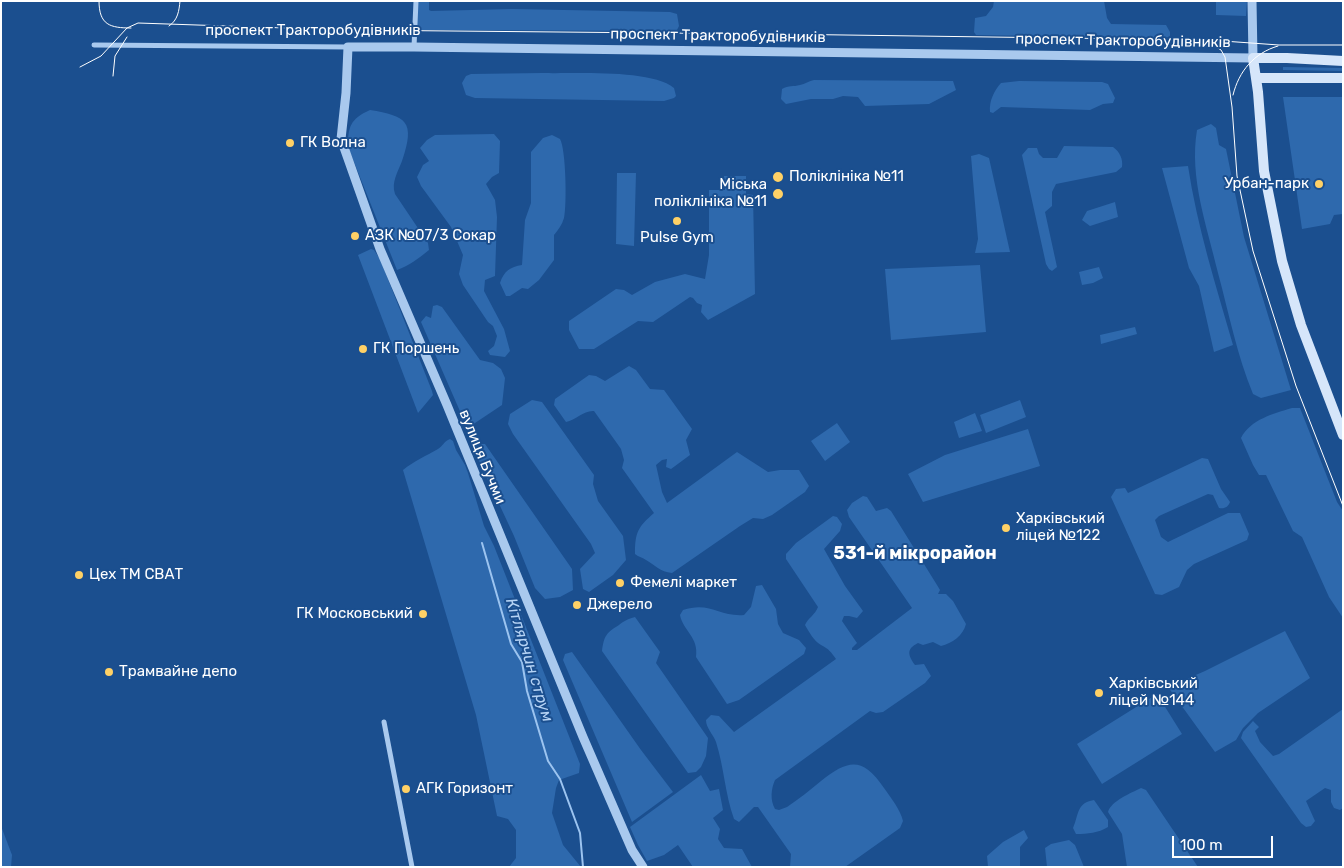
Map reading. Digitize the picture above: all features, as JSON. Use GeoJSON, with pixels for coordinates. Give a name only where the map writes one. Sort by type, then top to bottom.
{"type":"FeatureCollection","features":[{"type":"Feature","properties":{"kind":"main road","name":"проспект Тракторобудівників"},"geometry":{"type":"LineString","coordinates":[[1253,58],[1343,61]]}},
{"type":"Feature","properties":{"kind":"main road"},"geometry":{"type":"LineString","coordinates":[[1253,58],[1264,171],[1282,261],[1301,325],[1343,435]]}},
{"type":"Feature","properties":{"kind":"main road"},"geometry":{"type":"LineString","coordinates":[[1256,78],[1343,78]]}},
{"type":"Feature","properties":{"kind":"street"},"geometry":{"type":"LineString","coordinates":[[414,47],[416,1]]}},
{"type":"Feature","properties":{"kind":"street"},"geometry":{"type":"LineString","coordinates":[[1252,1],[1253,58]]}},
{"type":"Feature","properties":{"kind":"street","name":"проспект Тракторобудівників"},"geometry":{"type":"LineString","coordinates":[[94,45],[414,47],[1253,58]]}},
{"type":"Feature","properties":{"kind":"street","name":"вулиця Бучми"},"geometry":{"type":"LineString","coordinates":[[348,47],[341,139],[380,249],[447,405],[583,737],[632,850],[643,867]]}},
{"type":"Feature","properties":{"kind":"street"},"geometry":{"type":"LineString","coordinates":[[384,722],[412,867]]}},
{"type":"Feature","properties":{"kind":"shaded area"},"geometry":{"type":"Polygon","coordinates":[[[417,1],[429,1],[429,10],[431,11],[512,9],[670,12],[677,14],[679,26],[677,30],[673,31],[420,30],[417,26],[417,1]]]}},
{"type":"Feature","properties":{"kind":"shaded area"},"geometry":{"type":"Polygon","coordinates":[[[994,1],[1104,1],[1107,18],[1111,24],[1166,25],[1170,36],[1166,38],[976,35],[974,32],[975,18],[986,16],[993,7],[994,1]]]}},
{"type":"Feature","properties":{"kind":"shaded area"},"geometry":{"type":"Polygon","coordinates":[[[1216,1],[1247,1],[1246,16],[1216,15],[1216,1]]]}},
{"type":"Feature","properties":{"kind":"shaded area"},"geometry":{"type":"Polygon","coordinates":[[[1283,67],[1343,68],[1343,71],[1283,70],[1283,67]]]}},
{"type":"Feature","properties":{"kind":"shaded area"},"geometry":{"type":"Polygon","coordinates":[[[471,74],[631,75],[663,82],[674,88],[676,96],[664,101],[475,98],[466,95],[462,83],[466,76],[471,74]]]}},
{"type":"Feature","properties":{"kind":"shaded area"},"geometry":{"type":"Polygon","coordinates":[[[814,80],[953,81],[956,90],[929,104],[865,106],[858,97],[843,96],[833,99],[811,99],[786,104],[781,99],[782,89],[802,85],[814,80]]]}},
{"type":"Feature","properties":{"kind":"shaded area"},"geometry":{"type":"Polygon","coordinates":[[[1019,81],[1102,82],[1108,84],[1115,98],[1113,103],[1103,104],[1090,110],[1001,107],[993,113],[990,112],[993,96],[1001,83],[1019,81]]]}},
{"type":"Feature","properties":{"kind":"shaded area","name":"Урбан-парк"},"geometry":{"type":"Polygon","coordinates":[[[1283,97],[1343,97],[1343,214],[1334,215],[1330,224],[1302,229],[1283,97]]]}},
{"type":"Feature","properties":{"kind":"shaded area"},"geometry":{"type":"Polygon","coordinates":[[[370,110],[400,118],[408,129],[406,148],[396,177],[394,190],[428,243],[429,250],[410,264],[397,270],[348,147],[350,129],[354,120],[370,110]]]}},
{"type":"Feature","properties":{"kind":"shaded area"},"geometry":{"type":"Polygon","coordinates":[[[1211,124],[1216,128],[1219,145],[1226,149],[1244,237],[1291,390],[1261,398],[1253,394],[1242,364],[1200,202],[1195,166],[1197,130],[1211,124]]]}},
{"type":"Feature","properties":{"kind":"shaded area"},"geometry":{"type":"Polygon","coordinates":[[[494,134],[500,141],[499,173],[486,184],[495,200],[497,217],[495,276],[485,280],[484,291],[504,329],[510,351],[505,357],[490,355],[488,351],[494,346],[497,336],[493,326],[488,322],[463,285],[459,274],[463,255],[451,227],[421,186],[417,177],[423,165],[429,161],[420,148],[435,135],[494,134]]]}},
{"type":"Feature","properties":{"kind":"shaded area"},"geometry":{"type":"Polygon","coordinates":[[[552,135],[560,139],[562,145],[566,190],[564,218],[554,235],[554,260],[539,280],[528,289],[522,288],[510,296],[506,296],[500,283],[503,275],[508,270],[522,265],[525,220],[531,203],[531,152],[543,138],[552,135]]]}},
{"type":"Feature","properties":{"kind":"shaded area"},"geometry":{"type":"Polygon","coordinates":[[[1064,146],[1113,147],[1118,151],[1122,167],[1116,172],[1056,184],[1052,192],[1052,206],[1045,212],[1057,267],[1052,271],[1046,264],[1022,155],[1028,148],[1037,148],[1043,158],[1057,158],[1064,146]]]}},
{"type":"Feature","properties":{"kind":"shaded area"},"geometry":{"type":"Polygon","coordinates":[[[979,154],[989,158],[1010,252],[975,253],[978,239],[971,156],[979,154]]]}},
{"type":"Feature","properties":{"kind":"shaded area"},"geometry":{"type":"Polygon","coordinates":[[[1188,166],[1202,233],[1233,345],[1214,352],[1199,286],[1189,268],[1162,168],[1188,166]]]}},
{"type":"Feature","properties":{"kind":"shaded area"},"geometry":{"type":"Polygon","coordinates":[[[617,173],[636,173],[634,246],[616,244],[617,173]]]}},
{"type":"Feature","properties":{"kind":"shaded area"},"geometry":{"type":"Polygon","coordinates":[[[724,176],[746,176],[746,194],[753,195],[755,294],[708,320],[701,312],[702,305],[690,297],[653,322],[638,321],[594,349],[579,349],[569,330],[569,321],[616,289],[624,290],[632,295],[655,282],[685,274],[705,279],[709,255],[709,190],[725,190],[724,176]]]}},
{"type":"Feature","properties":{"kind":"shaded area"},"geometry":{"type":"Polygon","coordinates":[[[1115,202],[1118,217],[1090,226],[1082,220],[1087,211],[1115,202]]]}},
{"type":"Feature","properties":{"kind":"shaded area"},"geometry":{"type":"Polygon","coordinates":[[[371,249],[374,250],[380,259],[432,391],[433,395],[418,413],[358,255],[371,249]]]}},
{"type":"Feature","properties":{"kind":"shaded area"},"geometry":{"type":"Polygon","coordinates":[[[980,265],[986,332],[891,340],[885,269],[980,265]]]}},
{"type":"Feature","properties":{"kind":"shaded area"},"geometry":{"type":"Polygon","coordinates":[[[1099,267],[1103,278],[1093,283],[1082,285],[1079,272],[1099,267]]]}},
{"type":"Feature","properties":{"kind":"shaded area"},"geometry":{"type":"Polygon","coordinates":[[[433,306],[442,307],[480,360],[493,363],[501,369],[505,378],[502,405],[469,427],[466,425],[421,322],[426,316],[431,318],[433,306]]]}},
{"type":"Feature","properties":{"kind":"shaded area"},"geometry":{"type":"Polygon","coordinates":[[[1135,327],[1137,334],[1101,344],[1100,335],[1135,327]]]}},
{"type":"Feature","properties":{"kind":"shaded area"},"geometry":{"type":"Polygon","coordinates":[[[629,366],[636,370],[650,389],[664,390],[692,429],[686,440],[690,455],[671,469],[666,467],[667,459],[662,460],[656,465],[662,492],[667,503],[737,452],[768,472],[799,470],[809,486],[805,492],[772,515],[763,519],[753,518],[672,573],[661,570],[636,555],[638,530],[654,513],[622,468],[624,460],[621,449],[594,411],[587,412],[566,422],[554,405],[555,399],[589,375],[596,376],[605,381],[629,366]]]}},
{"type":"Feature","properties":{"kind":"shaded area"},"geometry":{"type":"Polygon","coordinates":[[[532,400],[542,402],[594,475],[593,484],[598,501],[623,536],[626,560],[613,575],[589,592],[583,589],[580,569],[595,553],[591,544],[513,434],[508,424],[510,414],[532,400]]]}},
{"type":"Feature","properties":{"kind":"shaded area"},"geometry":{"type":"Polygon","coordinates":[[[1020,400],[1026,417],[986,433],[980,415],[1020,400]]]}},
{"type":"Feature","properties":{"kind":"shaded area"},"geometry":{"type":"Polygon","coordinates":[[[1292,408],[1300,408],[1337,502],[1343,511],[1343,618],[1329,597],[1302,537],[1293,531],[1266,475],[1259,475],[1241,438],[1257,422],[1270,415],[1292,408]]]}},
{"type":"Feature","properties":{"kind":"shaded area"},"geometry":{"type":"Polygon","coordinates":[[[975,413],[982,431],[959,438],[954,422],[975,413]]]}},
{"type":"Feature","properties":{"kind":"shaded area"},"geometry":{"type":"Polygon","coordinates":[[[837,423],[850,442],[825,461],[811,441],[837,423]]]}},
{"type":"Feature","properties":{"kind":"shaded area"},"geometry":{"type":"Polygon","coordinates":[[[1028,429],[1040,466],[923,502],[908,474],[945,455],[1028,429]]]}},
{"type":"Feature","properties":{"kind":"shaded area"},"geometry":{"type":"Polygon","coordinates":[[[450,439],[453,441],[465,465],[484,526],[494,546],[580,764],[579,773],[559,780],[552,813],[563,845],[581,867],[509,867],[516,858],[516,830],[508,819],[497,816],[476,715],[403,470],[438,449],[450,439]]]}},
{"type":"Feature","properties":{"kind":"shaded area"},"geometry":{"type":"Polygon","coordinates":[[[480,444],[485,444],[572,569],[573,590],[560,597],[545,599],[535,588],[514,536],[474,450],[480,444]]]}},
{"type":"Feature","properties":{"kind":"shaded area"},"geometry":{"type":"Polygon","coordinates":[[[1202,458],[1208,459],[1221,489],[1230,502],[1229,504],[1225,508],[1219,508],[1213,495],[1208,494],[1159,516],[1155,520],[1161,537],[1168,542],[1228,513],[1240,513],[1249,534],[1247,540],[1194,564],[1187,570],[1179,587],[1162,595],[1155,594],[1111,497],[1116,489],[1125,488],[1128,493],[1202,458]]]}},
{"type":"Feature","properties":{"kind":"shaded area"},"geometry":{"type":"Polygon","coordinates":[[[863,496],[867,497],[876,511],[887,508],[891,511],[940,590],[938,594],[946,594],[953,601],[966,624],[960,635],[949,643],[941,646],[933,642],[923,645],[918,643],[911,648],[909,652],[915,665],[924,664],[931,676],[925,683],[883,712],[876,713],[870,711],[775,780],[774,783],[772,802],[775,809],[779,810],[787,807],[839,769],[854,765],[862,766],[869,770],[876,778],[900,812],[903,821],[900,828],[845,867],[790,867],[791,854],[758,807],[754,807],[739,822],[734,819],[719,751],[706,720],[711,715],[719,716],[734,732],[836,659],[828,649],[816,641],[805,625],[818,607],[786,559],[786,554],[796,543],[833,516],[837,517],[842,524],[840,531],[824,549],[845,586],[863,611],[857,618],[844,616],[842,621],[857,643],[852,650],[857,650],[912,608],[849,517],[847,510],[852,503],[863,496]]]}},
{"type":"Feature","properties":{"kind":"shaded area"},"geometry":{"type":"Polygon","coordinates":[[[762,585],[776,609],[778,624],[783,633],[799,640],[806,648],[804,654],[739,700],[727,704],[696,657],[695,644],[684,626],[680,615],[683,610],[700,607],[728,614],[744,615],[751,607],[756,586],[762,585]]]}},
{"type":"Feature","properties":{"kind":"shaded area"},"geometry":{"type":"Polygon","coordinates":[[[635,617],[660,652],[656,663],[708,738],[706,756],[701,767],[696,772],[688,773],[602,651],[608,633],[624,621],[635,617]]]}},
{"type":"Feature","properties":{"kind":"shaded area"},"geometry":{"type":"Polygon","coordinates":[[[1285,631],[1310,678],[1258,713],[1243,728],[1236,740],[1215,752],[1168,687],[1205,671],[1285,631]]]}},
{"type":"Feature","properties":{"kind":"shaded area"},"geometry":{"type":"Polygon","coordinates":[[[572,652],[673,792],[632,822],[563,660],[565,654],[572,652]]]}},
{"type":"Feature","properties":{"kind":"shaded area"},"geometry":{"type":"Polygon","coordinates":[[[1157,694],[1182,734],[1102,784],[1077,744],[1157,694]]]}},
{"type":"Feature","properties":{"kind":"shaded area"},"geometry":{"type":"Polygon","coordinates":[[[1343,709],[1343,808],[1340,810],[1334,808],[1331,802],[1331,790],[1325,788],[1306,801],[1315,821],[1311,826],[1306,827],[1301,823],[1241,738],[1243,732],[1253,721],[1259,727],[1255,731],[1260,742],[1273,756],[1279,754],[1343,709]]]}},
{"type":"Feature","properties":{"kind":"shaded area"},"geometry":{"type":"Polygon","coordinates":[[[701,775],[710,791],[719,789],[723,810],[713,818],[720,829],[718,839],[724,848],[742,849],[752,867],[693,867],[678,845],[664,855],[647,861],[638,845],[630,827],[701,775]]]}},
{"type":"Feature","properties":{"kind":"shaded area"},"geometry":{"type":"Polygon","coordinates":[[[1141,788],[1146,790],[1198,867],[1127,867],[1122,834],[1108,812],[1117,801],[1141,788]]]}},
{"type":"Feature","properties":{"kind":"shaded area"},"geometry":{"type":"Polygon","coordinates":[[[1094,800],[1108,820],[1108,827],[1093,833],[1076,834],[1073,828],[1079,810],[1084,804],[1094,800]]]}},
{"type":"Feature","properties":{"kind":"shaded area"},"geometry":{"type":"Polygon","coordinates":[[[1,826],[12,855],[11,867],[1,867],[1,826]]]}},
{"type":"Feature","properties":{"kind":"shaded area"},"geometry":{"type":"Polygon","coordinates":[[[1024,830],[1028,838],[1020,847],[1020,867],[988,867],[987,856],[1003,842],[1024,830]]]}},
{"type":"Feature","properties":{"kind":"shaded area"},"geometry":{"type":"Polygon","coordinates":[[[1069,840],[1075,845],[1084,867],[1047,867],[1045,848],[1051,844],[1069,840]]]}},
{"type":"Feature","properties":{"kind":"waterway","name":"Кітлярчин струм"},"geometry":{"type":"LineString","coordinates":[[482,543],[511,644],[522,662],[527,691],[548,761],[560,779],[580,833],[583,867]]}},
{"type":"Feature","properties":{"kind":"tram line"},"geometry":{"type":"LineString","coordinates":[[99,1],[101,15],[107,23],[112,26],[131,28]]}},
{"type":"Feature","properties":{"kind":"tram line"},"geometry":{"type":"LineString","coordinates":[[169,26],[176,18],[180,1]]}},
{"type":"Feature","properties":{"kind":"tram line"},"geometry":{"type":"LineString","coordinates":[[80,67],[101,56],[127,28],[138,23],[345,30],[1209,40],[1279,45],[1343,45]]}},
{"type":"Feature","properties":{"kind":"tram line"},"geometry":{"type":"LineString","coordinates":[[113,76],[115,56],[127,37]]}},
{"type":"Feature","properties":{"kind":"tram line"},"geometry":{"type":"LineString","coordinates":[[1210,43],[1221,50],[1225,57],[1232,107],[1237,176],[1253,251],[1296,386],[1343,506]]}},
{"type":"Feature","properties":{"kind":"tram line"},"geometry":{"type":"LineString","coordinates":[[1233,95],[1239,78],[1249,64],[1262,53],[1278,46]]}},
{"type":"Feature","properties":{"kind":"place","name":"ГК Волна"},"geometry":{"type":"Point","coordinates":[290,143]}},
{"type":"Feature","properties":{"kind":"place","name":"Поліклініка №11"},"geometry":{"type":"Point","coordinates":[778,177]}},
{"type":"Feature","properties":{"kind":"place","name":"Урбан-парк"},"geometry":{"type":"Point","coordinates":[1319,184]}},
{"type":"Feature","properties":{"kind":"place","name":"Міська поліклініка №11"},"geometry":{"type":"Point","coordinates":[778,194]}},
{"type":"Feature","properties":{"kind":"place","name":"Pulse Gym"},"geometry":{"type":"Point","coordinates":[677,221]}},
{"type":"Feature","properties":{"kind":"place","name":"АЗК №07/3 Сокар"},"geometry":{"type":"Point","coordinates":[355,236]}},
{"type":"Feature","properties":{"kind":"place","name":"ГК Поршень"},"geometry":{"type":"Point","coordinates":[363,349]}},
{"type":"Feature","properties":{"kind":"place","name":"Харківський ліцей №122"},"geometry":{"type":"Point","coordinates":[1006,528]}},
{"type":"Feature","properties":{"kind":"place","name":"Цех ТМ СВАТ"},"geometry":{"type":"Point","coordinates":[79,575]}},
{"type":"Feature","properties":{"kind":"place","name":"Фемелі маркет"},"geometry":{"type":"Point","coordinates":[620,583]}},
{"type":"Feature","properties":{"kind":"place","name":"Джерело"},"geometry":{"type":"Point","coordinates":[577,605]}},
{"type":"Feature","properties":{"kind":"place","name":"ГК Московський"},"geometry":{"type":"Point","coordinates":[423,614]}},
{"type":"Feature","properties":{"kind":"place","name":"Трамвайне депо"},"geometry":{"type":"Point","coordinates":[109,672]}},
{"type":"Feature","properties":{"kind":"place","name":"Харківський ліцей №144"},"geometry":{"type":"Point","coordinates":[1099,693]}},
{"type":"Feature","properties":{"kind":"place","name":"АГК Горизонт"},"geometry":{"type":"Point","coordinates":[406,789]}},
{"type":"Feature","properties":{"kind":"district","name":"531-й мікрорайон"},"geometry":{"type":"Point","coordinates":[915,554]}}]}
